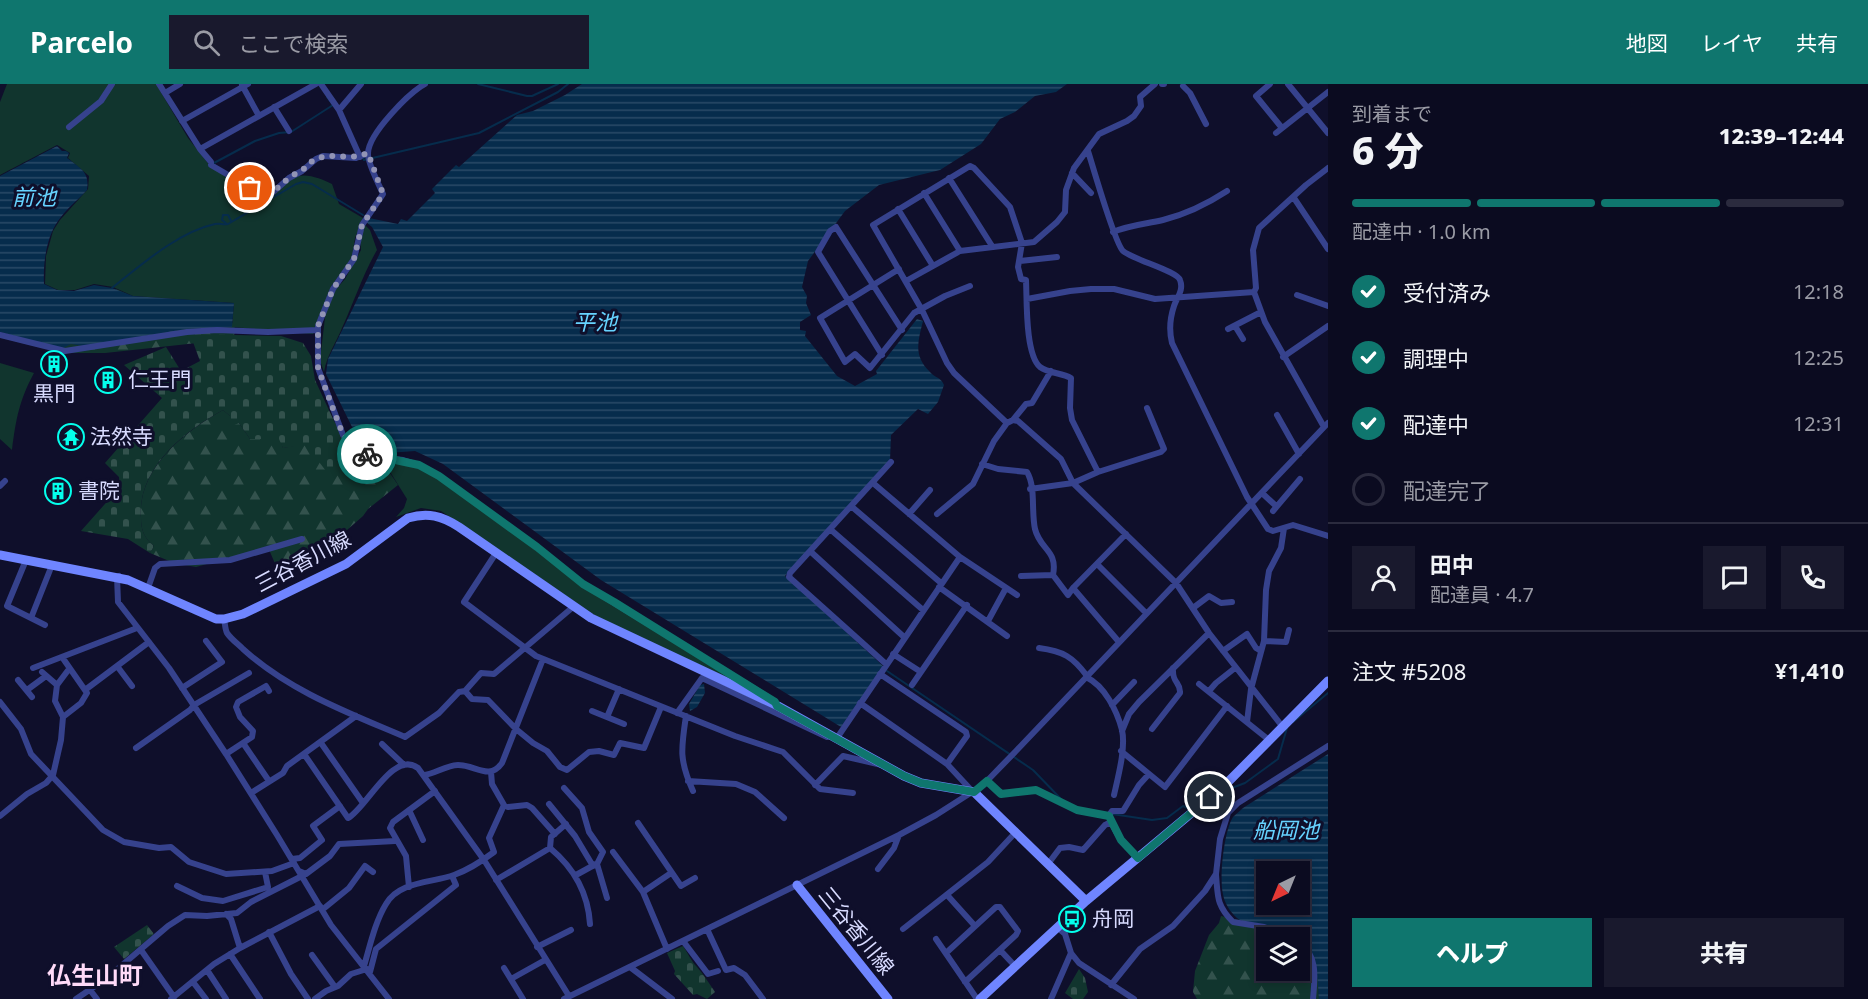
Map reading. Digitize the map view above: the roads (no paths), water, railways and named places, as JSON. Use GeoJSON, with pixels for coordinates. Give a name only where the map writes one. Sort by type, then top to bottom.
{"type":"FeatureCollection","features":[{"type":"Feature","properties":{"kind":"main road","name":"三谷香川線"},"geometry":{"type":"LineString","coordinates":[[224,619],[243,614],[327,575],[346,564],[399,523],[420,514],[439,516],[449,520],[573,608],[619,632],[777,706],[921,783],[974,792]]}},
{"type":"Feature","properties":{"kind":"main road"},"geometry":{"type":"LineString","coordinates":[[1,555],[119,576],[216,619],[224,619]]}},
{"type":"Feature","properties":{"kind":"main road"},"geometry":{"type":"LineString","coordinates":[[978,999],[1086,901],[1225,785],[1328,681]]}},
{"type":"Feature","properties":{"kind":"main road"},"geometry":{"type":"LineString","coordinates":[[974,792],[1086,901]]}},
{"type":"Feature","properties":{"kind":"main road","name":"三谷香川線"},"geometry":{"type":"LineString","coordinates":[[796,885],[888,999]]}},
{"type":"Feature","properties":{"kind":"street"},"geometry":{"type":"LineString","coordinates":[[69,127],[101,101],[112,84]]}},
{"type":"Feature","properties":{"kind":"street"},"geometry":{"type":"LineString","coordinates":[[159,84],[216,170],[261,196],[271,194],[289,178],[323,156],[360,157],[368,153]]}},
{"type":"Feature","properties":{"kind":"street"},"geometry":{"type":"LineString","coordinates":[[165,93],[180,84]]}},
{"type":"Feature","properties":{"kind":"street"},"geometry":{"type":"LineString","coordinates":[[200,149],[316,84]]}},
{"type":"Feature","properties":{"kind":"street"},"geometry":{"type":"LineString","coordinates":[[321,84],[339,110],[360,157]]}},
{"type":"Feature","properties":{"kind":"street"},"geometry":{"type":"LineString","coordinates":[[339,110],[361,84]]}},
{"type":"Feature","properties":{"kind":"street"},"geometry":{"type":"LineString","coordinates":[[425,84],[408,96],[373,139],[368,153],[383,194],[363,222],[354,259],[333,289],[321,317],[318,330],[318,368],[343,435],[355,448],[376,457],[403,460],[419,465],[439,476],[537,547],[583,584],[751,686],[775,702],[777,706]]}},
{"type":"Feature","properties":{"kind":"street"},"geometry":{"type":"LineString","coordinates":[[906,281],[960,251],[1034,242],[1065,212],[1066,190],[1072,173],[1099,134],[1134,116],[1141,106],[1140,97],[1155,84]]}},
{"type":"Feature","properties":{"kind":"street"},"geometry":{"type":"LineString","coordinates":[[1270,84],[1256,96],[1279,130],[1328,92]]}},
{"type":"Feature","properties":{"kind":"street"},"geometry":{"type":"LineString","coordinates":[[1288,84],[1328,133]]}},
{"type":"Feature","properties":{"kind":"street"},"geometry":{"type":"LineString","coordinates":[[182,121],[244,85],[259,116]]}},
{"type":"Feature","properties":{"kind":"street"},"geometry":{"type":"LineString","coordinates":[[1182,85],[1190,93],[1206,124]]}},
{"type":"Feature","properties":{"kind":"street"},"geometry":{"type":"LineString","coordinates":[[274,108],[289,131]]}},
{"type":"Feature","properties":{"kind":"street"},"geometry":{"type":"LineString","coordinates":[[1088,151],[1113,232],[1122,250],[1162,270],[1173,272],[1180,279],[1181,292],[1174,306],[1170,333],[1172,343],[1252,504],[1268,529],[1273,531],[1293,525],[1328,536]]}},
{"type":"Feature","properties":{"kind":"street"},"geometry":{"type":"LineString","coordinates":[[1098,472],[1072,420],[1071,378],[1039,365],[1034,358],[1030,342],[1026,280],[1022,279],[1018,267],[1022,243],[1010,207],[970,166],[873,225],[922,310],[954,373],[1010,422],[1018,421],[1061,459],[1073,483],[1176,583],[1209,633],[1282,726]]}},
{"type":"Feature","properties":{"kind":"street"},"geometry":{"type":"LineString","coordinates":[[304,754],[348,818],[355,814],[380,780],[404,765],[413,764],[425,776],[484,860],[566,998],[899,836],[974,792],[987,781],[1326,425],[1283,357],[1261,312],[1254,292],[1256,288],[1253,250],[1259,228],[1328,168]]}},
{"type":"Feature","properties":{"kind":"street"},"geometry":{"type":"LineString","coordinates":[[1072,173],[1091,193]]}},
{"type":"Feature","properties":{"kind":"street"},"geometry":{"type":"LineString","coordinates":[[949,178],[992,246]]}},
{"type":"Feature","properties":{"kind":"street"},"geometry":{"type":"LineString","coordinates":[[1113,232],[1128,226],[1164,220],[1193,211],[1227,191]]}},
{"type":"Feature","properties":{"kind":"street"},"geometry":{"type":"LineString","coordinates":[[924,193],[960,251]]}},
{"type":"Feature","properties":{"kind":"street"},"geometry":{"type":"LineString","coordinates":[[1294,198],[1325,240],[1328,249]]}},
{"type":"Feature","properties":{"kind":"street"},"geometry":{"type":"LineString","coordinates":[[898,209],[933,266]]}},
{"type":"Feature","properties":{"kind":"street"},"geometry":{"type":"LineString","coordinates":[[882,355],[818,252],[830,231],[836,227],[902,330]]}},
{"type":"Feature","properties":{"kind":"street"},"geometry":{"type":"LineString","coordinates":[[1020,261],[1058,257]]}},
{"type":"Feature","properties":{"kind":"street"},"geometry":{"type":"LineString","coordinates":[[899,269],[820,318],[845,362],[855,354],[870,368],[914,313],[945,296],[970,286]]}},
{"type":"Feature","properties":{"kind":"street"},"geometry":{"type":"LineString","coordinates":[[1027,299],[1070,291],[1114,289],[1155,298],[1254,292]]}},
{"type":"Feature","properties":{"kind":"street"},"geometry":{"type":"LineString","coordinates":[[1298,296],[1327,305]]}},
{"type":"Feature","properties":{"kind":"street"},"geometry":{"type":"LineString","coordinates":[[1243,339],[1232,328],[1261,312]]}},
{"type":"Feature","properties":{"kind":"street"},"geometry":{"type":"LineString","coordinates":[[1283,357],[1328,326]]}},
{"type":"Feature","properties":{"kind":"street"},"geometry":{"type":"LineString","coordinates":[[0,335],[65,351],[187,332],[318,330]]}},
{"type":"Feature","properties":{"kind":"street"},"geometry":{"type":"LineString","coordinates":[[937,514],[974,484],[994,441],[1026,404],[1032,403],[1051,371]]}},
{"type":"Feature","properties":{"kind":"street"},"geometry":{"type":"LineString","coordinates":[[1030,489],[1073,483],[1098,472],[1161,452],[1164,449],[1147,408]]}},
{"type":"Feature","properties":{"kind":"street"},"geometry":{"type":"LineString","coordinates":[[1277,415],[1299,453]]}},
{"type":"Feature","properties":{"kind":"street"},"geometry":{"type":"LineString","coordinates":[[886,664],[789,578],[789,573],[891,462]]}},
{"type":"Feature","properties":{"kind":"street"},"geometry":{"type":"LineString","coordinates":[[982,464],[998,469],[1027,472],[1031,479],[1030,489],[1035,528],[1039,541],[1053,556],[1053,575],[1068,595],[1126,534]]}},
{"type":"Feature","properties":{"kind":"street"},"geometry":{"type":"LineString","coordinates":[[1262,494],[1274,508],[1300,479]]}},
{"type":"Feature","properties":{"kind":"street"},"geometry":{"type":"LineString","coordinates":[[873,483],[960,557],[1017,595]]}},
{"type":"Feature","properties":{"kind":"street"},"geometry":{"type":"LineString","coordinates":[[909,514],[930,490]]}},
{"type":"Feature","properties":{"kind":"street"},"geometry":{"type":"LineString","coordinates":[[852,506],[940,585],[1007,636]]}},
{"type":"Feature","properties":{"kind":"street"},"geometry":{"type":"LineString","coordinates":[[1247,722],[1251,689],[1264,641],[1265,598],[1269,571],[1281,548],[1284,528]]}},
{"type":"Feature","properties":{"kind":"street"},"geometry":{"type":"LineString","coordinates":[[830,529],[923,610]]}},
{"type":"Feature","properties":{"kind":"street"},"geometry":{"type":"LineString","coordinates":[[148,588],[155,568],[160,564],[230,560],[302,539]]}},
{"type":"Feature","properties":{"kind":"street"},"geometry":{"type":"LineString","coordinates":[[810,551],[904,637]]}},
{"type":"Feature","properties":{"kind":"street"},"geometry":{"type":"LineString","coordinates":[[496,553],[464,602],[525,648],[543,658],[661,707],[783,752],[820,789],[853,793]]}},
{"type":"Feature","properties":{"kind":"street"},"geometry":{"type":"LineString","coordinates":[[677,712],[702,678],[826,737],[836,737],[960,557]]}},
{"type":"Feature","properties":{"kind":"street"},"geometry":{"type":"LineString","coordinates":[[26,560],[7,606],[45,625]]}},
{"type":"Feature","properties":{"kind":"street"},"geometry":{"type":"LineString","coordinates":[[1097,564],[1146,613]]}},
{"type":"Feature","properties":{"kind":"street"},"geometry":{"type":"LineString","coordinates":[[31,618],[52,565]]}},
{"type":"Feature","properties":{"kind":"street"},"geometry":{"type":"LineString","coordinates":[[1021,576],[1053,575]]}},
{"type":"Feature","properties":{"kind":"street"},"geometry":{"type":"LineString","coordinates":[[119,576],[117,599],[194,705],[251,793],[331,925],[389,999]]}},
{"type":"Feature","properties":{"kind":"street"},"geometry":{"type":"LineString","coordinates":[[988,621],[1006,588]]}},
{"type":"Feature","properties":{"kind":"street"},"geometry":{"type":"LineString","coordinates":[[1073,588],[1119,642]]}},
{"type":"Feature","properties":{"kind":"street"},"geometry":{"type":"LineString","coordinates":[[1192,608],[1209,596],[1221,603],[1232,602]]}},
{"type":"Feature","properties":{"kind":"street"},"geometry":{"type":"LineString","coordinates":[[912,685],[966,605]]}},
{"type":"Feature","properties":{"kind":"street"},"geometry":{"type":"LineString","coordinates":[[224,619],[227,632],[263,667],[282,680],[405,737],[439,713],[459,693],[465,691],[481,673],[494,674],[573,608]]}},
{"type":"Feature","properties":{"kind":"street"},"geometry":{"type":"LineString","coordinates":[[33,668],[137,628]]}},
{"type":"Feature","properties":{"kind":"street"},"geometry":{"type":"LineString","coordinates":[[1264,641],[1286,642],[1289,630]]}},
{"type":"Feature","properties":{"kind":"street"},"geometry":{"type":"LineString","coordinates":[[1122,731],[1134,708],[1209,633]]}},
{"type":"Feature","properties":{"kind":"street"},"geometry":{"type":"LineString","coordinates":[[1223,651],[1247,634],[1256,648],[1261,651]]}},
{"type":"Feature","properties":{"kind":"street"},"geometry":{"type":"LineString","coordinates":[[182,688],[222,662],[206,640]]}},
{"type":"Feature","properties":{"kind":"street"},"geometry":{"type":"LineString","coordinates":[[85,690],[149,642]]}},
{"type":"Feature","properties":{"kind":"street"},"geometry":{"type":"LineString","coordinates":[[1039,648],[1060,652],[1076,660],[1112,705],[1122,731],[1114,795]]}},
{"type":"Feature","properties":{"kind":"street"},"geometry":{"type":"LineString","coordinates":[[893,654],[921,672]]}},
{"type":"Feature","properties":{"kind":"street"},"geometry":{"type":"LineString","coordinates":[[62,657],[87,693],[81,703],[63,717]]}},
{"type":"Feature","properties":{"kind":"street"},"geometry":{"type":"LineString","coordinates":[[425,776],[458,765],[491,772],[497,770],[516,729],[543,658]]}},
{"type":"Feature","properties":{"kind":"street"},"geometry":{"type":"LineString","coordinates":[[117,666],[132,686]]}},
{"type":"Feature","properties":{"kind":"street"},"geometry":{"type":"LineString","coordinates":[[1152,729],[1180,693],[1181,688],[1173,677],[1173,667]]}},
{"type":"Feature","properties":{"kind":"street"},"geometry":{"type":"LineString","coordinates":[[1209,691],[1216,682],[1235,668]]}},
{"type":"Feature","properties":{"kind":"street"},"geometry":{"type":"LineString","coordinates":[[0,816],[27,794],[46,783],[53,775],[61,741],[63,717],[55,701],[57,685],[69,669]]}},
{"type":"Feature","properties":{"kind":"street"},"geometry":{"type":"LineString","coordinates":[[136,748],[194,705],[249,673]]}},
{"type":"Feature","properties":{"kind":"street"},"geometry":{"type":"LineString","coordinates":[[27,690],[44,674],[57,685]]}},
{"type":"Feature","properties":{"kind":"street"},"geometry":{"type":"LineString","coordinates":[[879,674],[966,732],[967,736],[947,764]]}},
{"type":"Feature","properties":{"kind":"street"},"geometry":{"type":"LineString","coordinates":[[18,680],[32,698]]}},
{"type":"Feature","properties":{"kind":"street"},"geometry":{"type":"LineString","coordinates":[[1112,705],[1134,682]]}},
{"type":"Feature","properties":{"kind":"street"},"geometry":{"type":"LineString","coordinates":[[1199,684],[1269,740]]}},
{"type":"Feature","properties":{"kind":"street"},"geometry":{"type":"LineString","coordinates":[[226,754],[252,736],[253,731],[240,717],[236,707],[238,702],[266,686],[269,691]]}},
{"type":"Feature","properties":{"kind":"street"},"geometry":{"type":"LineString","coordinates":[[607,717],[619,689]]}},
{"type":"Feature","properties":{"kind":"street"},"geometry":{"type":"LineString","coordinates":[[465,691],[472,699],[488,700],[516,729],[547,751],[560,767],[567,770],[589,752],[599,751],[614,755],[620,744],[644,748],[661,707]]}},
{"type":"Feature","properties":{"kind":"street"},"geometry":{"type":"LineString","coordinates":[[0,702],[21,729],[31,754],[103,830],[117,839],[154,848],[171,847],[189,862],[220,873],[265,872],[300,858],[322,840],[313,826],[340,806]]}},
{"type":"Feature","properties":{"kind":"street"},"geometry":{"type":"LineString","coordinates":[[860,703],[947,764],[974,792]]}},
{"type":"Feature","properties":{"kind":"street"},"geometry":{"type":"LineString","coordinates":[[1121,751],[1165,788],[1227,706]]}},
{"type":"Feature","properties":{"kind":"street"},"geometry":{"type":"LineString","coordinates":[[592,711],[624,724]]}},
{"type":"Feature","properties":{"kind":"street"},"geometry":{"type":"LineString","coordinates":[[251,793],[283,773],[287,766],[356,716]]}},
{"type":"Feature","properties":{"kind":"street"},"geometry":{"type":"LineString","coordinates":[[686,716],[682,746],[685,774],[693,791]]}},
{"type":"Feature","properties":{"kind":"street"},"geometry":{"type":"LineString","coordinates":[[321,742],[363,803]]}},
{"type":"Feature","properties":{"kind":"street"},"geometry":{"type":"LineString","coordinates":[[243,743],[269,781]]}},
{"type":"Feature","properties":{"kind":"street"},"geometry":{"type":"LineString","coordinates":[[382,744],[404,765]]}},
{"type":"Feature","properties":{"kind":"street"},"geometry":{"type":"LineString","coordinates":[[1264,927],[1233,922],[1219,905],[1216,874],[1220,839],[1228,813],[1238,802],[1328,746]]}},
{"type":"Feature","properties":{"kind":"street"},"geometry":{"type":"LineString","coordinates":[[815,785],[843,756],[876,765],[885,765]]}},
{"type":"Feature","properties":{"kind":"street"},"geometry":{"type":"LineString","coordinates":[[367,969],[387,902],[409,887],[429,880],[452,876],[484,860],[494,852],[489,838],[504,805],[492,784],[491,772]]}},
{"type":"Feature","properties":{"kind":"street"},"geometry":{"type":"LineString","coordinates":[[987,781],[1001,794],[1036,790],[1077,810],[1110,816],[1123,811],[1139,785],[1149,774]]}},
{"type":"Feature","properties":{"kind":"street"},"geometry":{"type":"LineString","coordinates":[[688,781],[736,784],[755,792],[784,818]]}},
{"type":"Feature","properties":{"kind":"street"},"geometry":{"type":"LineString","coordinates":[[564,788],[582,808],[589,832],[603,852],[595,865],[576,875]]}},
{"type":"Feature","properties":{"kind":"street"},"geometry":{"type":"LineString","coordinates":[[409,887],[406,856],[395,841],[390,828],[393,822],[435,790]]}},
{"type":"Feature","properties":{"kind":"street"},"geometry":{"type":"LineString","coordinates":[[549,804],[595,865],[607,898]]}},
{"type":"Feature","properties":{"kind":"street"},"geometry":{"type":"LineString","coordinates":[[508,807],[534,805],[555,834]]}},
{"type":"Feature","properties":{"kind":"street"},"geometry":{"type":"LineString","coordinates":[[409,810],[423,840]]}},
{"type":"Feature","properties":{"kind":"street"},"geometry":{"type":"LineString","coordinates":[[1110,816],[1121,840],[1138,858]]}},
{"type":"Feature","properties":{"kind":"street"},"geometry":{"type":"LineString","coordinates":[[1048,864],[1060,848],[1083,850],[1110,816]]}},
{"type":"Feature","properties":{"kind":"street"},"geometry":{"type":"LineString","coordinates":[[638,823],[681,886],[695,878]]}},
{"type":"Feature","properties":{"kind":"street"},"geometry":{"type":"LineString","coordinates":[[550,848],[551,837],[566,824]]}},
{"type":"Feature","properties":{"kind":"street"},"geometry":{"type":"LineString","coordinates":[[903,929],[948,896],[988,862],[1015,833]]}},
{"type":"Feature","properties":{"kind":"street"},"geometry":{"type":"LineString","coordinates":[[878,869],[894,848],[899,836]]}},
{"type":"Feature","properties":{"kind":"street"},"geometry":{"type":"LineString","coordinates":[[76,999],[185,915],[226,915],[241,911],[251,902],[300,873],[306,874],[330,856],[339,844],[395,841]]}},
{"type":"Feature","properties":{"kind":"street"},"geometry":{"type":"LineString","coordinates":[[496,880],[550,848]]}},
{"type":"Feature","properties":{"kind":"street"},"geometry":{"type":"LineString","coordinates":[[550,848],[576,875],[582,887],[590,924]]}},
{"type":"Feature","properties":{"kind":"street"},"geometry":{"type":"LineString","coordinates":[[613,852],[643,892],[667,948]]}},
{"type":"Feature","properties":{"kind":"street"},"geometry":{"type":"LineString","coordinates":[[141,950],[173,998],[230,954],[269,932],[321,908],[349,888],[365,866],[374,872]]}},
{"type":"Feature","properties":{"kind":"street"},"geometry":{"type":"LineString","coordinates":[[177,886],[202,898],[223,901],[268,887],[265,872]]}},
{"type":"Feature","properties":{"kind":"street"},"geometry":{"type":"LineString","coordinates":[[643,892],[671,873]]}},
{"type":"Feature","properties":{"kind":"street"},"geometry":{"type":"LineString","coordinates":[[1111,985],[1140,949],[1173,926],[1196,903],[1216,874]]}},
{"type":"Feature","properties":{"kind":"street"},"geometry":{"type":"LineString","coordinates":[[315,999],[351,974],[367,969],[376,949],[456,885],[452,876]]}},
{"type":"Feature","properties":{"kind":"street"},"geometry":{"type":"LineString","coordinates":[[948,896],[975,926]]}},
{"type":"Feature","properties":{"kind":"street"},"geometry":{"type":"LineString","coordinates":[[946,953],[996,907],[1000,907],[1018,930],[1016,935],[966,982]]}},
{"type":"Feature","properties":{"kind":"street"},"geometry":{"type":"LineString","coordinates":[[226,915],[231,919],[240,948]]}},
{"type":"Feature","properties":{"kind":"street"},"geometry":{"type":"LineString","coordinates":[[1057,927],[1065,934],[1071,953],[1079,963],[1134,999]]}},
{"type":"Feature","properties":{"kind":"street"},"geometry":{"type":"LineString","coordinates":[[707,929],[726,970],[734,968],[745,975],[763,999]]}},
{"type":"Feature","properties":{"kind":"street"},"geometry":{"type":"LineString","coordinates":[[537,947],[571,930]]}},
{"type":"Feature","properties":{"kind":"street"},"geometry":{"type":"LineString","coordinates":[[269,932],[291,974],[308,999]]}},
{"type":"Feature","properties":{"kind":"street"},"geometry":{"type":"LineString","coordinates":[[936,939],[978,999]]}},
{"type":"Feature","properties":{"kind":"street"},"geometry":{"type":"LineString","coordinates":[[683,941],[708,974],[718,971]]}},
{"type":"Feature","properties":{"kind":"street"},"geometry":{"type":"LineString","coordinates":[[1000,950],[1015,966]]}},
{"type":"Feature","properties":{"kind":"street"},"geometry":{"type":"LineString","coordinates":[[1051,999],[1071,953]]}},
{"type":"Feature","properties":{"kind":"street"},"geometry":{"type":"LineString","coordinates":[[1310,953],[1315,964],[1312,999]]}},
{"type":"Feature","properties":{"kind":"street"},"geometry":{"type":"LineString","coordinates":[[230,954],[260,999]]}},
{"type":"Feature","properties":{"kind":"street"},"geometry":{"type":"LineString","coordinates":[[312,955],[335,987]]}},
{"type":"Feature","properties":{"kind":"street"},"geometry":{"type":"LineString","coordinates":[[512,980],[545,960]]}},
{"type":"Feature","properties":{"kind":"street"},"geometry":{"type":"LineString","coordinates":[[630,967],[672,999]]}},
{"type":"Feature","properties":{"kind":"street"},"geometry":{"type":"LineString","coordinates":[[504,968],[524,999]]}},
{"type":"Feature","properties":{"kind":"street"},"geometry":{"type":"LineString","coordinates":[[207,970],[226,999]]}},
{"type":"Feature","properties":{"kind":"street"},"geometry":{"type":"LineString","coordinates":[[194,982],[206,999]]}},
{"type":"Feature","properties":{"kind":"street"},"geometry":{"type":"LineString","coordinates":[[90,990],[97,999]]}},
{"type":"Feature","properties":{"kind":"water","name":"平池"},"geometry":{"type":"Polygon","coordinates":[[[582,84],[1067,84],[1056,92],[1035,96],[1015,112],[1000,119],[981,144],[940,170],[879,185],[845,211],[808,261],[802,287],[807,296],[806,303],[811,315],[800,322],[800,330],[806,331],[805,336],[837,376],[855,386],[877,374],[876,371],[917,319],[923,321],[918,348],[921,360],[944,385],[938,402],[928,414],[918,409],[891,435],[890,461],[785,576],[883,666],[841,727],[601,580],[443,464],[415,451],[387,453],[367,445],[354,431],[326,374],[328,359],[383,247],[372,227],[366,222],[369,218],[398,224],[401,219],[407,221],[435,193],[432,189],[456,165],[459,167],[517,115],[533,111],[582,84]]]}},
{"type":"Feature","properties":{"kind":"water","name":"前池"},"geometry":{"type":"Polygon","coordinates":[[[57,146],[69,153],[67,158],[83,171],[88,184],[87,190],[65,212],[54,228],[46,251],[44,284],[57,290],[74,291],[94,285],[112,288],[133,296],[234,303],[232,327],[186,329],[84,346],[71,344],[61,349],[0,332],[0,176],[57,146]]]}},
{"type":"Feature","properties":{"kind":"water"},"geometry":{"type":"Polygon","coordinates":[[[704,684],[705,693],[697,707],[690,711],[689,704],[700,685],[704,684]]]}},
{"type":"Feature","properties":{"kind":"water","name":"船岡池"},"geometry":{"type":"Polygon","coordinates":[[[1328,754],[1328,999],[1319,999],[1314,958],[1310,950],[1310,927],[1272,927],[1246,922],[1237,918],[1226,904],[1222,887],[1223,855],[1233,817],[1243,808],[1328,754]]]}},
{"type":"Feature","properties":{"kind":"waterway"},"geometry":{"type":"LineString","coordinates":[[478,84],[527,96],[532,96],[558,84]]}},
{"type":"Feature","properties":{"kind":"waterway"},"geometry":{"type":"LineString","coordinates":[[363,158],[364,160],[479,133],[558,92],[568,84]]}},
{"type":"Feature","properties":{"kind":"waterway"},"geometry":{"type":"LineString","coordinates":[[214,163],[255,141],[279,133],[291,132],[333,105],[327,97]]}},
{"type":"Feature","properties":{"kind":"waterway"},"geometry":{"type":"LineString","coordinates":[[112,288],[187,234],[215,224],[228,224],[296,184],[303,182],[312,184],[363,215]]}},
{"type":"Feature","properties":{"kind":"waterway"},"geometry":{"type":"LineString","coordinates":[[227,224],[222,220],[223,215],[228,215],[231,221]]}},
{"type":"Feature","properties":{"kind":"waterway"},"geometry":{"type":"LineString","coordinates":[[887,671],[1033,770],[1061,799]]}},
{"type":"Feature","properties":{"kind":"waterway"},"geometry":{"type":"LineString","coordinates":[[1293,722],[1328,693]]}},
{"type":"Feature","properties":{"kind":"waterway"},"geometry":{"type":"LineString","coordinates":[[1229,789],[1245,783],[1278,759],[1287,728]]}},
{"type":"Feature","properties":{"kind":"waterway"},"geometry":{"type":"LineString","coordinates":[[1112,814],[1152,820],[1167,818],[1183,806],[1187,808],[1200,802]]}},
{"type":"Feature","properties":{"kind":"place","name":"黒門"},"geometry":{"type":"Point","coordinates":[54,364]}},
{"type":"Feature","properties":{"kind":"place","name":"仁王門"},"geometry":{"type":"Point","coordinates":[108,380]}},
{"type":"Feature","properties":{"kind":"place","name":"法然寺"},"geometry":{"type":"Point","coordinates":[71,437]}},
{"type":"Feature","properties":{"kind":"place","name":"書院"},"geometry":{"type":"Point","coordinates":[58,491]}},
{"type":"Feature","properties":{"kind":"place","name":"舟岡"},"geometry":{"type":"Point","coordinates":[1072,919]}},
{"type":"Feature","properties":{"kind":"district","name":"仏生山町"},"geometry":{"type":"Point","coordinates":[95,976]}}]}
